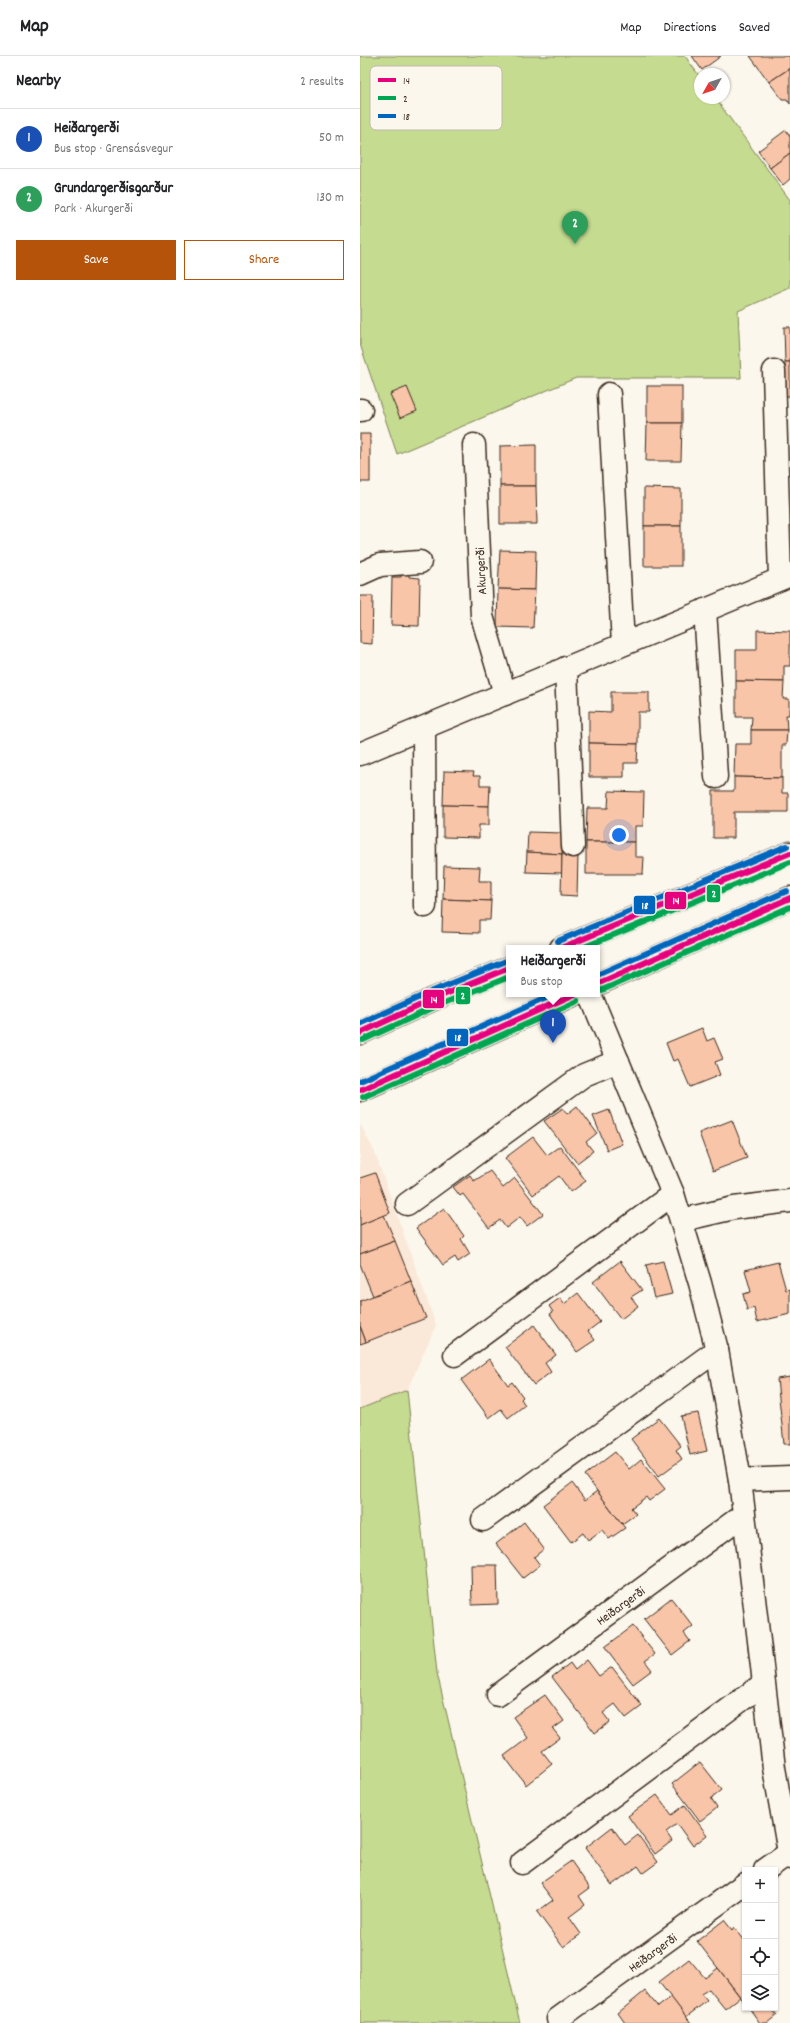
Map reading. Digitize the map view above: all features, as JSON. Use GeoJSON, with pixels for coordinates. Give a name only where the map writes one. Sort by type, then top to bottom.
{"type":"FeatureCollection","features":[{"type":"Feature","properties":{"kind":"street"},"geometry":{"type":"LineString","coordinates":[[360,754],[785,577],[774,371]]}},
{"type":"Feature","properties":{"kind":"street"},"geometry":{"type":"LineString","coordinates":[[609,394],[623,644]]}},
{"type":"Feature","properties":{"kind":"street","name":"Akurgerði"},"geometry":{"type":"LineString","coordinates":[[474,445],[482,616],[505,694]]}},
{"type":"Feature","properties":{"kind":"street"},"geometry":{"type":"LineString","coordinates":[[360,574],[380,565],[420,562]]}},
{"type":"Feature","properties":{"kind":"street"},"geometry":{"type":"LineString","coordinates":[[705,610],[716,777]]}},
{"type":"Feature","properties":{"kind":"street"},"geometry":{"type":"LineString","coordinates":[[566,668],[573,846]]}},
{"type":"Feature","properties":{"kind":"street"},"geometry":{"type":"LineString","coordinates":[[424,728],[425,906]]}},
{"type":"Feature","properties":{"kind":"street"},"geometry":{"type":"LineString","coordinates":[[572,945],[790,853]]}},
{"type":"Feature","properties":{"kind":"street"},"geometry":{"type":"LineString","coordinates":[[600,983],[790,898]]}},
{"type":"Feature","properties":{"kind":"street"},"geometry":{"type":"LineString","coordinates":[[360,1033],[436,998],[506,969]]}},
{"type":"Feature","properties":{"kind":"street"},"geometry":{"type":"LineString","coordinates":[[360,1090],[568,997]]}},
{"type":"Feature","properties":{"kind":"street"},"geometry":{"type":"LineString","coordinates":[[591,997],[673,1194],[682,1220],[717,1350],[740,1480],[762,1684],[782,1767],[790,1855],[770,1867]]}},
{"type":"Feature","properties":{"kind":"street"},"geometry":{"type":"LineString","coordinates":[[408,1204],[584,1075],[618,1062]]}},
{"type":"Feature","properties":{"kind":"street"},"geometry":{"type":"LineString","coordinates":[[455,1356],[673,1194]]}},
{"type":"Feature","properties":{"kind":"street"},"geometry":{"type":"LineString","coordinates":[[682,1220],[734,1208],[790,1201]]}},
{"type":"Feature","properties":{"kind":"street"},"geometry":{"type":"LineString","coordinates":[[483,1520],[717,1350]]}},
{"type":"Feature","properties":{"kind":"street"},"geometry":{"type":"LineString","coordinates":[[740,1480],[790,1478]]}},
{"type":"Feature","properties":{"kind":"street","name":"Heiðargerði"},"geometry":{"type":"LineString","coordinates":[[498,1695],[743,1515]]}},
{"type":"Feature","properties":{"kind":"street"},"geometry":{"type":"LineString","coordinates":[[522,1863],[762,1684]]}},
{"type":"Feature","properties":{"kind":"street","name":"Heiðargerði"},"geometry":{"type":"LineString","coordinates":[[558,2019],[742,1886]]}},
{"type":"Feature","properties":{"kind":"shaded area"},"geometry":{"type":"Polygon","coordinates":[[[360,1124],[374,1151],[436,1325],[407,1390],[360,1409],[360,1124]]]}},
{"type":"Feature","properties":{"kind":"green space"},"geometry":{"type":"Polygon","coordinates":[[[360,56],[685,56],[694,69],[694,104],[719,104],[790,200],[790,288],[738,311],[741,378],[576,378],[397,454],[360,344],[360,56]]]}},
{"type":"Feature","properties":{"kind":"green space"},"geometry":{"type":"Polygon","coordinates":[[[407,1390],[437,1673],[520,2023],[360,2023],[360,1409],[407,1390]]]}},
{"type":"Feature","properties":{"kind":"building"},"geometry":{"type":"Polygon","coordinates":[[[692,56],[721,56],[705,68],[701,68],[692,56]]]}},
{"type":"Feature","properties":{"kind":"building"},"geometry":{"type":"Polygon","coordinates":[[[750,56],[790,56],[790,68],[769,82],[750,56]]]}},
{"type":"Feature","properties":{"kind":"building"},"geometry":{"type":"Polygon","coordinates":[[[790,68],[790,104],[787,99],[782,99],[769,82],[790,68]]]}},
{"type":"Feature","properties":{"kind":"building"},"geometry":{"type":"Polygon","coordinates":[[[786,130],[790,136],[790,153],[770,168],[758,151],[786,130]]]}},
{"type":"Feature","properties":{"kind":"building"},"geometry":{"type":"Polygon","coordinates":[[[790,153],[790,179],[783,185],[770,168],[790,153]]]}},
{"type":"Feature","properties":{"kind":"building"},"geometry":{"type":"Polygon","coordinates":[[[784,327],[790,327],[790,362],[785,362],[784,327]]]}},
{"type":"Feature","properties":{"kind":"building"},"geometry":{"type":"Polygon","coordinates":[[[785,362],[790,362],[790,396],[785,396],[785,362]]]}},
{"type":"Feature","properties":{"kind":"building"},"geometry":{"type":"Polygon","coordinates":[[[647,386],[682,386],[682,423],[647,423],[647,386]]]}},
{"type":"Feature","properties":{"kind":"building"},"geometry":{"type":"Polygon","coordinates":[[[407,387],[417,411],[400,418],[390,394],[407,387]]]}},
{"type":"Feature","properties":{"kind":"building"},"geometry":{"type":"Polygon","coordinates":[[[647,423],[682,423],[681,461],[646,461],[647,423]]]}},
{"type":"Feature","properties":{"kind":"building"},"geometry":{"type":"Polygon","coordinates":[[[360,434],[370,434],[370,482],[360,482],[360,434]]]}},
{"type":"Feature","properties":{"kind":"building"},"geometry":{"type":"Polygon","coordinates":[[[536,445],[536,486],[500,486],[500,446],[536,445]]]}},
{"type":"Feature","properties":{"kind":"building"},"geometry":{"type":"Polygon","coordinates":[[[500,486],[536,486],[537,524],[500,524],[500,486]]]}},
{"type":"Feature","properties":{"kind":"building"},"geometry":{"type":"Polygon","coordinates":[[[644,488],[681,489],[681,526],[644,526],[644,488]]]}},
{"type":"Feature","properties":{"kind":"building"},"geometry":{"type":"Polygon","coordinates":[[[644,526],[681,526],[681,566],[644,566],[644,526]]]}},
{"type":"Feature","properties":{"kind":"building"},"geometry":{"type":"Polygon","coordinates":[[[500,550],[536,551],[535,590],[498,589],[500,550]]]}},
{"type":"Feature","properties":{"kind":"building"},"geometry":{"type":"Polygon","coordinates":[[[401,570],[409,570],[409,577],[420,578],[419,626],[391,625],[392,577],[401,577],[401,570]]]}},
{"type":"Feature","properties":{"kind":"building"},"geometry":{"type":"Polygon","coordinates":[[[498,589],[535,590],[533,628],[497,627],[498,589]]]}},
{"type":"Feature","properties":{"kind":"building"},"geometry":{"type":"Polygon","coordinates":[[[360,596],[373,596],[372,644],[360,643],[360,596]]]}},
{"type":"Feature","properties":{"kind":"building"},"geometry":{"type":"Polygon","coordinates":[[[757,630],[790,631],[790,666],[784,666],[784,682],[736,681],[736,650],[757,650],[757,630]]]}},
{"type":"Feature","properties":{"kind":"building"},"geometry":{"type":"Polygon","coordinates":[[[736,681],[784,682],[783,699],[789,699],[789,715],[786,715],[787,730],[751,730],[752,717],[736,717],[736,681]]]}},
{"type":"Feature","properties":{"kind":"building"},"geometry":{"type":"Polygon","coordinates":[[[611,692],[649,692],[649,712],[638,712],[638,744],[589,743],[589,711],[611,712],[611,692]]]}},
{"type":"Feature","properties":{"kind":"building"},"geometry":{"type":"Polygon","coordinates":[[[751,730],[787,730],[786,745],[782,745],[782,778],[734,777],[735,744],[751,744],[751,730]]]}},
{"type":"Feature","properties":{"kind":"building"},"geometry":{"type":"Polygon","coordinates":[[[589,743],[638,744],[637,763],[624,763],[624,777],[589,777],[589,743]]]}},
{"type":"Feature","properties":{"kind":"building"},"geometry":{"type":"Polygon","coordinates":[[[444,771],[474,772],[473,776],[480,776],[480,785],[490,785],[489,806],[443,805],[444,771]]]}},
{"type":"Feature","properties":{"kind":"building"},"geometry":{"type":"Polygon","coordinates":[[[734,777],[782,778],[782,793],[788,793],[788,812],[734,812],[734,838],[713,838],[713,791],[734,791],[734,777]]]}},
{"type":"Feature","properties":{"kind":"building"},"geometry":{"type":"Polygon","coordinates":[[[609,791],[644,792],[643,826],[635,826],[635,842],[586,842],[587,808],[608,808],[609,791]]]}},
{"type":"Feature","properties":{"kind":"building"},"geometry":{"type":"Polygon","coordinates":[[[443,805],[489,806],[489,825],[479,825],[479,838],[443,837],[443,805]]]}},
{"type":"Feature","properties":{"kind":"building"},"geometry":{"type":"Polygon","coordinates":[[[528,832],[563,833],[562,854],[527,852],[528,832]]]}},
{"type":"Feature","properties":{"kind":"building"},"geometry":{"type":"Polygon","coordinates":[[[586,842],[635,842],[635,857],[644,857],[643,874],[586,874],[586,842]]]}},
{"type":"Feature","properties":{"kind":"building"},"geometry":{"type":"Polygon","coordinates":[[[527,852],[562,854],[562,873],[526,872],[527,852]]]}},
{"type":"Feature","properties":{"kind":"building"},"geometry":{"type":"Polygon","coordinates":[[[562,854],[578,855],[577,896],[561,895],[562,854]]]}},
{"type":"Feature","properties":{"kind":"building"},"geometry":{"type":"Polygon","coordinates":[[[444,866],[480,867],[479,881],[491,881],[491,901],[443,899],[444,866]]]}},
{"type":"Feature","properties":{"kind":"building"},"geometry":{"type":"Polygon","coordinates":[[[443,899],[491,901],[490,920],[479,920],[479,933],[442,932],[443,899]]]}},
{"type":"Feature","properties":{"kind":"building"},"geometry":{"type":"Polygon","coordinates":[[[702,1028],[707,1041],[714,1038],[723,1059],[715,1062],[720,1075],[690,1087],[678,1059],[673,1061],[666,1043],[702,1028]]]}},
{"type":"Feature","properties":{"kind":"building"},"geometry":{"type":"Polygon","coordinates":[[[577,1106],[597,1133],[586,1142],[593,1151],[577,1163],[544,1121],[563,1108],[567,1114],[577,1106]]]}},
{"type":"Feature","properties":{"kind":"building"},"geometry":{"type":"Polygon","coordinates":[[[609,1110],[622,1144],[607,1150],[593,1116],[609,1110]]]}},
{"type":"Feature","properties":{"kind":"building"},"geometry":{"type":"Polygon","coordinates":[[[732,1120],[747,1158],[713,1171],[699,1133],[732,1120]]]}},
{"type":"Feature","properties":{"kind":"building"},"geometry":{"type":"Polygon","coordinates":[[[533,1137],[547,1155],[560,1146],[586,1181],[571,1192],[559,1176],[533,1195],[505,1158],[533,1137]]]}},
{"type":"Feature","properties":{"kind":"building"},"geometry":{"type":"Polygon","coordinates":[[[490,1171],[503,1188],[515,1178],[543,1214],[527,1226],[520,1217],[506,1228],[500,1220],[489,1228],[463,1194],[460,1196],[453,1187],[470,1175],[474,1181],[490,1171]]]}},
{"type":"Feature","properties":{"kind":"building"},"geometry":{"type":"Polygon","coordinates":[[[375,1173],[390,1213],[360,1225],[360,1178],[375,1173]]]}},
{"type":"Feature","properties":{"kind":"building"},"geometry":{"type":"Polygon","coordinates":[[[444,1208],[464,1236],[461,1239],[470,1254],[458,1262],[455,1257],[443,1265],[416,1228],[444,1208]]]}},
{"type":"Feature","properties":{"kind":"building"},"geometry":{"type":"Polygon","coordinates":[[[384,1215],[395,1241],[360,1254],[360,1225],[384,1215]]]}},
{"type":"Feature","properties":{"kind":"building"},"geometry":{"type":"Polygon","coordinates":[[[395,1241],[411,1281],[373,1296],[360,1264],[360,1254],[395,1241]]]}},
{"type":"Feature","properties":{"kind":"building"},"geometry":{"type":"Polygon","coordinates":[[[620,1261],[642,1290],[631,1297],[638,1306],[621,1319],[593,1282],[620,1261]]]}},
{"type":"Feature","properties":{"kind":"building"},"geometry":{"type":"Polygon","coordinates":[[[663,1261],[672,1294],[654,1298],[646,1265],[663,1261]]]}},
{"type":"Feature","properties":{"kind":"building"},"geometry":{"type":"Polygon","coordinates":[[[778,1262],[786,1290],[790,1289],[790,1314],[757,1322],[754,1308],[747,1310],[743,1294],[751,1292],[745,1270],[778,1262]]]}},
{"type":"Feature","properties":{"kind":"building"},"geometry":{"type":"Polygon","coordinates":[[[411,1281],[426,1318],[366,1342],[360,1326],[360,1301],[411,1281]]]}},
{"type":"Feature","properties":{"kind":"building"},"geometry":{"type":"Polygon","coordinates":[[[578,1293],[600,1322],[588,1331],[595,1340],[577,1352],[550,1314],[553,1312],[549,1306],[560,1298],[564,1304],[578,1293]]]}},
{"type":"Feature","properties":{"kind":"building"},"geometry":{"type":"Polygon","coordinates":[[[534,1325],[556,1355],[545,1363],[551,1372],[534,1385],[505,1347],[534,1325]]]}},
{"type":"Feature","properties":{"kind":"building"},"geometry":{"type":"Polygon","coordinates":[[[360,1326],[366,1342],[360,1344],[360,1326]]]}},
{"type":"Feature","properties":{"kind":"building"},"geometry":{"type":"Polygon","coordinates":[[[489,1359],[508,1385],[512,1382],[523,1397],[521,1399],[525,1405],[508,1418],[501,1409],[489,1418],[461,1380],[489,1359]]]}},
{"type":"Feature","properties":{"kind":"building"},"geometry":{"type":"Polygon","coordinates":[[[790,1377],[790,1444],[784,1444],[777,1379],[790,1377]]]}},
{"type":"Feature","properties":{"kind":"building"},"geometry":{"type":"Polygon","coordinates":[[[698,1413],[707,1451],[690,1455],[681,1416],[698,1413]]]}},
{"type":"Feature","properties":{"kind":"building"},"geometry":{"type":"Polygon","coordinates":[[[659,1418],[681,1446],[676,1450],[682,1459],[659,1476],[631,1439],[659,1418]]]}},
{"type":"Feature","properties":{"kind":"building"},"geometry":{"type":"Polygon","coordinates":[[[615,1452],[629,1469],[641,1459],[665,1489],[649,1501],[646,1497],[631,1508],[636,1514],[622,1524],[585,1475],[615,1452]]]}},
{"type":"Feature","properties":{"kind":"building"},"geometry":{"type":"Polygon","coordinates":[[[572,1483],[585,1500],[597,1491],[625,1528],[609,1539],[602,1530],[588,1540],[583,1533],[571,1542],[543,1505],[572,1483]]]}},
{"type":"Feature","properties":{"kind":"building"},"geometry":{"type":"Polygon","coordinates":[[[524,1522],[544,1549],[534,1557],[540,1565],[523,1578],[496,1544],[524,1522]]]}},
{"type":"Feature","properties":{"kind":"building"},"geometry":{"type":"Polygon","coordinates":[[[471,1565],[497,1565],[498,1604],[472,1605],[471,1565]]]}},
{"type":"Feature","properties":{"kind":"building"},"geometry":{"type":"Polygon","coordinates":[[[671,1598],[693,1626],[684,1633],[690,1641],[672,1655],[644,1619],[671,1598]]]}},
{"type":"Feature","properties":{"kind":"building"},"geometry":{"type":"Polygon","coordinates":[[[633,1626],[655,1654],[645,1661],[652,1670],[633,1684],[605,1647],[633,1626]]]}},
{"type":"Feature","properties":{"kind":"building"},"geometry":{"type":"Polygon","coordinates":[[[587,1660],[599,1676],[612,1667],[642,1706],[626,1718],[615,1704],[603,1713],[610,1722],[595,1733],[552,1677],[570,1663],[575,1670],[587,1660]]]}},
{"type":"Feature","properties":{"kind":"building"},"geometry":{"type":"Polygon","coordinates":[[[545,1695],[564,1721],[553,1729],[560,1738],[542,1751],[552,1764],[526,1785],[504,1756],[528,1738],[513,1717],[545,1695]]]}},
{"type":"Feature","properties":{"kind":"building"},"geometry":{"type":"Polygon","coordinates":[[[700,1762],[722,1790],[711,1799],[717,1808],[700,1821],[672,1784],[700,1762]]]}},
{"type":"Feature","properties":{"kind":"building"},"geometry":{"type":"Polygon","coordinates":[[[657,1795],[672,1815],[685,1805],[707,1835],[693,1846],[677,1824],[666,1832],[672,1841],[655,1854],[628,1816],[657,1795]]]}},
{"type":"Feature","properties":{"kind":"building"},"geometry":{"type":"Polygon","coordinates":[[[612,1827],[625,1845],[638,1835],[658,1862],[643,1873],[638,1866],[612,1885],[585,1848],[612,1827]]]}},
{"type":"Feature","properties":{"kind":"building"},"geometry":{"type":"Polygon","coordinates":[[[571,1861],[590,1888],[579,1896],[585,1905],[569,1917],[581,1934],[563,1947],[537,1912],[553,1900],[540,1883],[571,1861]]]}},
{"type":"Feature","properties":{"kind":"building"},"geometry":{"type":"Polygon","coordinates":[[[724,1920],[732,1930],[734,1927],[742,1937],[742,1999],[697,1941],[724,1920]]]}},
{"type":"Feature","properties":{"kind":"building"},"geometry":{"type":"Polygon","coordinates":[[[689,1959],[705,1978],[718,1968],[740,1997],[725,2009],[709,1989],[701,1994],[707,2001],[686,2017],[659,1982],[689,1959]]]}},
{"type":"Feature","properties":{"kind":"building"},"geometry":{"type":"Polygon","coordinates":[[[645,1991],[658,2007],[671,1997],[691,2023],[625,2023],[618,2013],[645,1991]]]}},
{"type":"Feature","properties":{"kind":"building"},"geometry":{"type":"Polygon","coordinates":[[[751,2011],[774,2011],[777,2015],[767,2023],[760,2023],[751,2011]]]}},
{"type":"Feature","properties":{"kind":"transit line","name":"18"},"geometry":{"type":"LineString","coordinates":[[558,941],[787,846]]}},
{"type":"Feature","properties":{"kind":"transit line","name":"14"},"geometry":{"type":"LineString","coordinates":[[568,945],[790,853]]}},
{"type":"Feature","properties":{"kind":"transit line","name":"2"},"geometry":{"type":"LineString","coordinates":[[589,945],[790,862]]}},
{"type":"Feature","properties":{"kind":"transit line","name":"18"},"geometry":{"type":"LineString","coordinates":[[600,974],[787,891]]}},
{"type":"Feature","properties":{"kind":"transit line","name":"14"},"geometry":{"type":"LineString","coordinates":[[600,983],[790,898]]}},
{"type":"Feature","properties":{"kind":"transit line","name":"2"},"geometry":{"type":"LineString","coordinates":[[600,991],[790,907]]}},
{"type":"Feature","properties":{"kind":"transit line","name":"18"},"geometry":{"type":"LineString","coordinates":[[360,1024],[433,991],[506,961]]}},
{"type":"Feature","properties":{"kind":"transit line","name":"14"},"geometry":{"type":"LineString","coordinates":[[360,1033],[436,998],[506,969]]}},
{"type":"Feature","properties":{"kind":"transit line","name":"2"},"geometry":{"type":"LineString","coordinates":[[363,1040],[439,1005],[506,978]]}},
{"type":"Feature","properties":{"kind":"transit line","name":"18"},"geometry":{"type":"LineString","coordinates":[[360,1081],[548,997]]}},
{"type":"Feature","properties":{"kind":"transit line","name":"14"},"geometry":{"type":"LineString","coordinates":[[360,1090],[568,997]]}},
{"type":"Feature","properties":{"kind":"transit line","name":"2"},"geometry":{"type":"LineString","coordinates":[[363,1097],[578,1001]]}},
{"type":"Feature","properties":{"kind":"place","name":"Grundargerðisgarður"},"geometry":{"type":"Point","coordinates":[575,244]}},
{"type":"Feature","properties":{"kind":"place","name":"Heiðargerði"},"geometry":{"type":"Point","coordinates":[553,1043]}}]}
